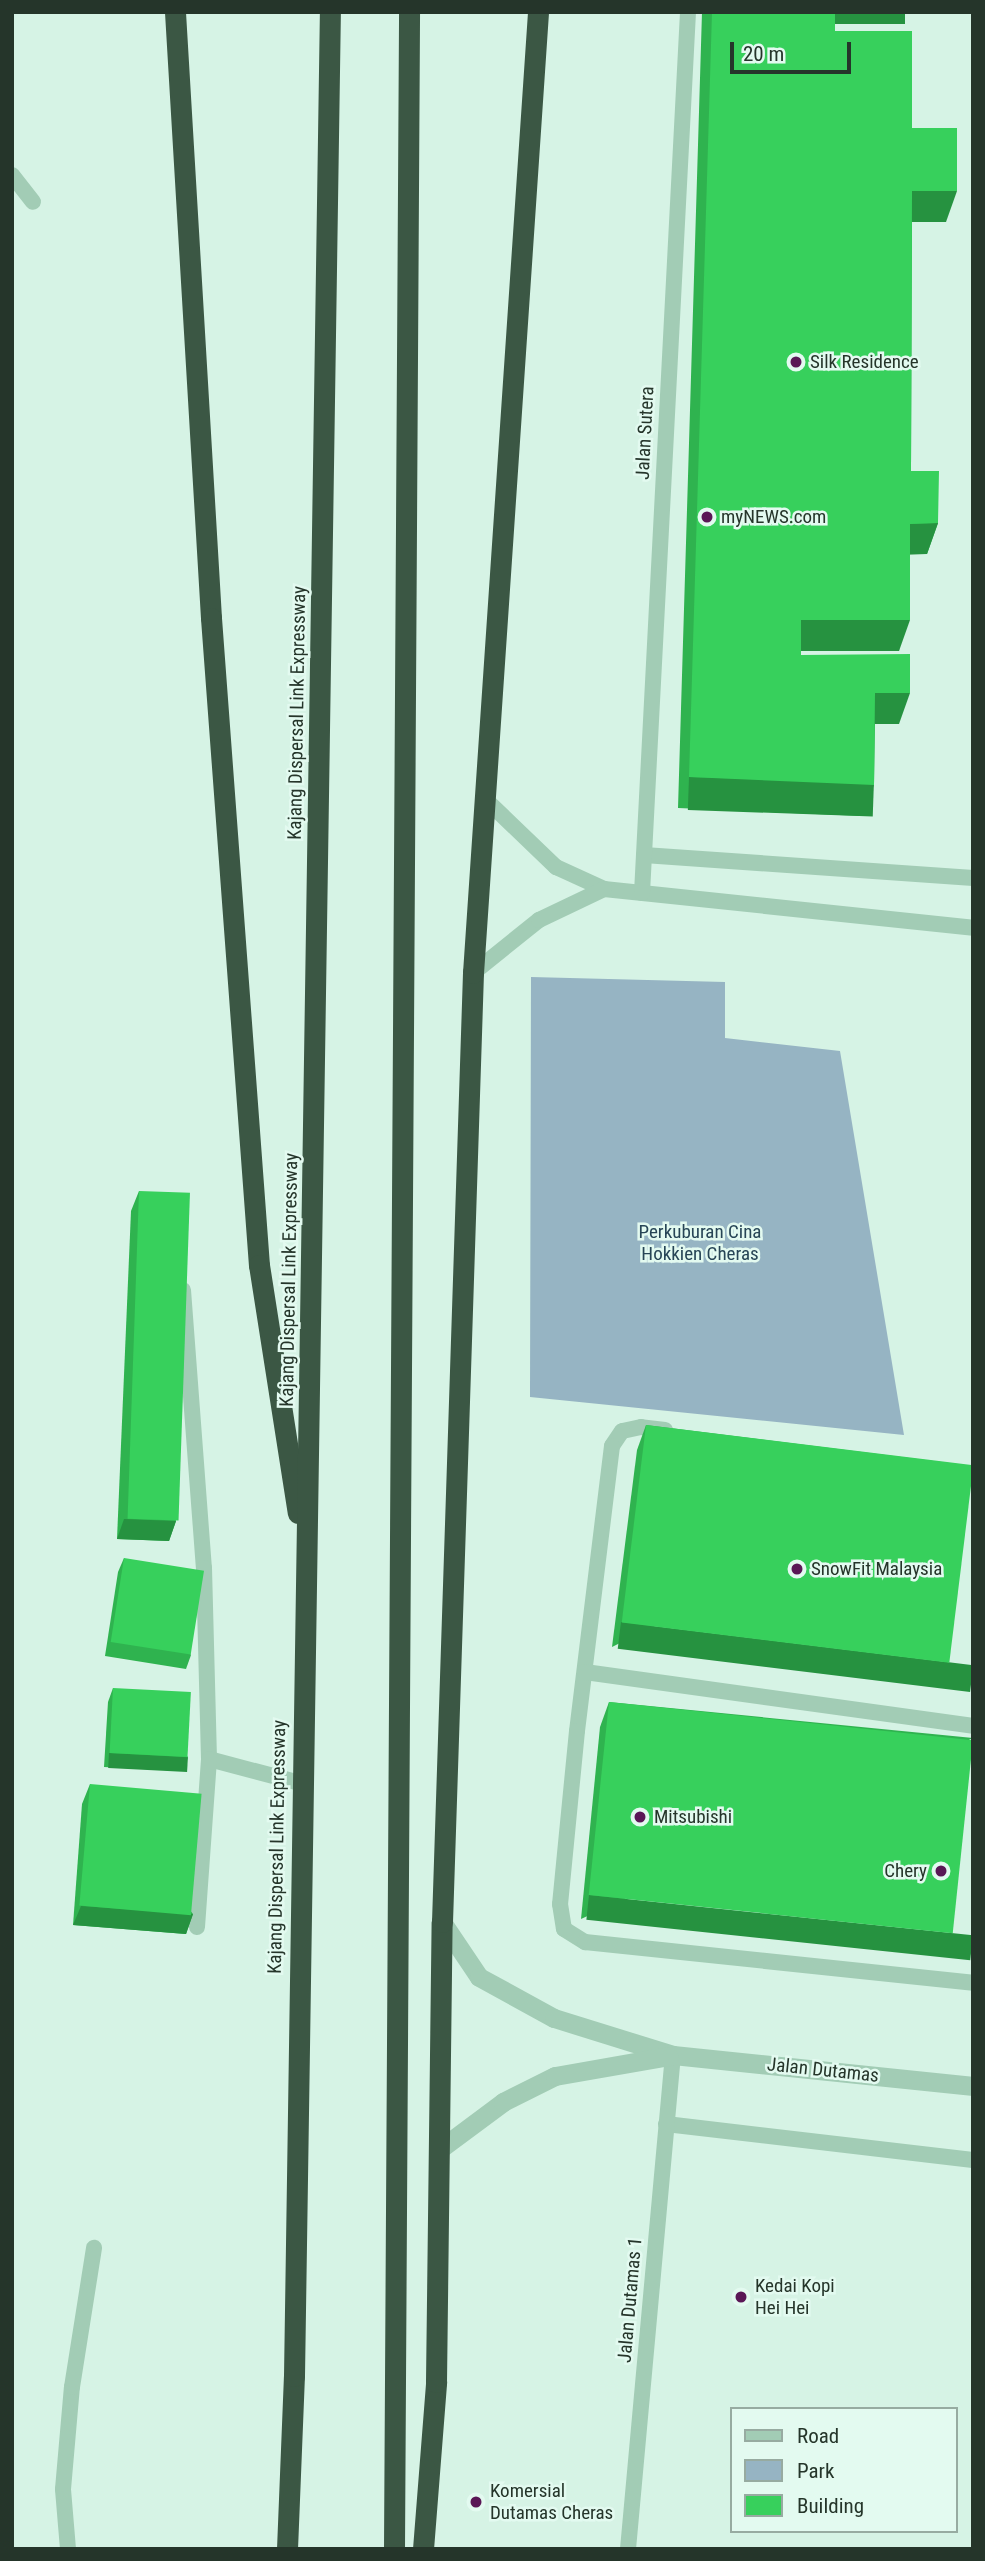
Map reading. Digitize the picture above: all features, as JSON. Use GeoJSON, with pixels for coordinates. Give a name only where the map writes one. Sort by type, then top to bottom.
{"type":"FeatureCollection","features":[{"type":"Feature","properties":{"kind":"highway"},"geometry":{"type":"LineString","coordinates":[[175,12],[211,618],[259,1265],[307,1571]]}},
{"type":"Feature","properties":{"kind":"highway","name":"Kajang Dispersal Link Expressway"},"geometry":{"type":"LineString","coordinates":[[287,2549],[294,2376],[300,1783],[307,1571],[330,12]]}},
{"type":"Feature","properties":{"kind":"highway"},"geometry":{"type":"LineString","coordinates":[[394,2549],[410,12]]}},
{"type":"Feature","properties":{"kind":"highway"},"geometry":{"type":"LineString","coordinates":[[423,2549],[436,2382],[442,1922],[473,973],[538,12]]}},
{"type":"Feature","properties":{"kind":"street"},"geometry":{"type":"LineString","coordinates":[[442,1922],[479,1977],[554,2018],[673,2056]]}},
{"type":"Feature","properties":{"kind":"street"},"geometry":{"type":"LineString","coordinates":[[440,2149],[503,2102],[555,2076],[673,2056]]}},
{"type":"Feature","properties":{"kind":"street","name":"Jalan Dutamas"},"geometry":{"type":"LineString","coordinates":[[673,2056],[973,2086]]}},
{"type":"Feature","properties":{"kind":"lane","name":"Jalan Sutera"},"geometry":{"type":"LineString","coordinates":[[642,893],[688,12]]}},
{"type":"Feature","properties":{"kind":"lane"},"geometry":{"type":"LineString","coordinates":[[12,175],[33,202]]}},
{"type":"Feature","properties":{"kind":"lane"},"geometry":{"type":"LineString","coordinates":[[484,798],[556,867],[604,889],[973,928]]}},
{"type":"Feature","properties":{"kind":"lane"},"geometry":{"type":"LineString","coordinates":[[644,855],[973,878]]}},
{"type":"Feature","properties":{"kind":"lane"},"geometry":{"type":"LineString","coordinates":[[473,973],[539,920],[604,889]]}},
{"type":"Feature","properties":{"kind":"lane"},"geometry":{"type":"LineString","coordinates":[[183,1284],[204,1568],[209,1759],[197,1927]]}},
{"type":"Feature","properties":{"kind":"lane"},"geometry":{"type":"LineString","coordinates":[[682,1433],[641,1427],[622,1431],[612,1446],[560,1904],[564,1929],[585,1942],[973,1983]]}},
{"type":"Feature","properties":{"kind":"lane"},"geometry":{"type":"LineString","coordinates":[[585,1672],[973,1726]]}},
{"type":"Feature","properties":{"kind":"lane"},"geometry":{"type":"LineString","coordinates":[[209,1759],[300,1783]]}},
{"type":"Feature","properties":{"kind":"lane","name":"Jalan Dutamas 1"},"geometry":{"type":"LineString","coordinates":[[628,2549],[673,2056]]}},
{"type":"Feature","properties":{"kind":"lane"},"geometry":{"type":"LineString","coordinates":[[666,2124],[973,2160]]}},
{"type":"Feature","properties":{"kind":"lane"},"geometry":{"type":"LineString","coordinates":[[68,2549],[63,2489],[72,2387],[94,2248]]}},
{"type":"Feature","properties":{"kind":"green space","name":"Perkuburan Cina Hokkien Cheras"},"geometry":{"type":"Polygon","coordinates":[[[531,977],[725,982],[725,1038],[840,1051],[904,1435],[530,1397],[531,977]]]}},
{"type":"Feature","properties":{"kind":"building","name":"Silk Residence"},"geometry":{"type":"Polygon","coordinates":[[[712,12],[835,12],[835,31],[912,31],[912,128],[957,128],[957,191],[912,191],[911,471],[939,471],[938,523],[910,524],[910,620],[801,620],[801,655],[910,654],[910,693],[875,693],[874,785],[689,777],[712,12]]]}},
{"type":"Feature","properties":{"kind":"building"},"geometry":{"type":"Polygon","coordinates":[[[139,1191],[190,1193],[179,1521],[128,1519],[139,1191]]]}},
{"type":"Feature","properties":{"kind":"building","name":"SnowFit Malaysia"},"geometry":{"type":"Polygon","coordinates":[[[646,1425],[973,1465],[949,1663],[622,1623],[646,1425]]]}},
{"type":"Feature","properties":{"kind":"building"},"geometry":{"type":"Polygon","coordinates":[[[124,1558],[204,1571],[191,1655],[111,1642],[124,1558]]]}},
{"type":"Feature","properties":{"kind":"building"},"geometry":{"type":"Polygon","coordinates":[[[113,1688],[191,1692],[187,1757],[110,1753],[113,1688]]]}},
{"type":"Feature","properties":{"kind":"building"},"geometry":{"type":"Polygon","coordinates":[[[609,1702],[973,1740],[953,1933],[589,1895],[609,1702]]]}},
{"type":"Feature","properties":{"kind":"building"},"geometry":{"type":"Polygon","coordinates":[[[90,1784],[202,1794],[191,1915],[79,1906],[90,1784]]]}},
{"type":"Feature","properties":{"kind":"place","name":"Silk Residence"},"geometry":{"type":"Point","coordinates":[796,362]}},
{"type":"Feature","properties":{"kind":"place","name":"myNEWS.com"},"geometry":{"type":"Point","coordinates":[707,517]}},
{"type":"Feature","properties":{"kind":"place","name":"SnowFit Malaysia"},"geometry":{"type":"Point","coordinates":[797,1569]}},
{"type":"Feature","properties":{"kind":"place","name":"Mitsubishi"},"geometry":{"type":"Point","coordinates":[640,1817]}},
{"type":"Feature","properties":{"kind":"place","name":"Chery"},"geometry":{"type":"Point","coordinates":[941,1871]}},
{"type":"Feature","properties":{"kind":"place","name":"Kedai Kopi Hei Hei"},"geometry":{"type":"Point","coordinates":[741,2297]}},
{"type":"Feature","properties":{"kind":"place","name":"Komersial Dutamas Cheras"},"geometry":{"type":"Point","coordinates":[476,2502]}}]}
